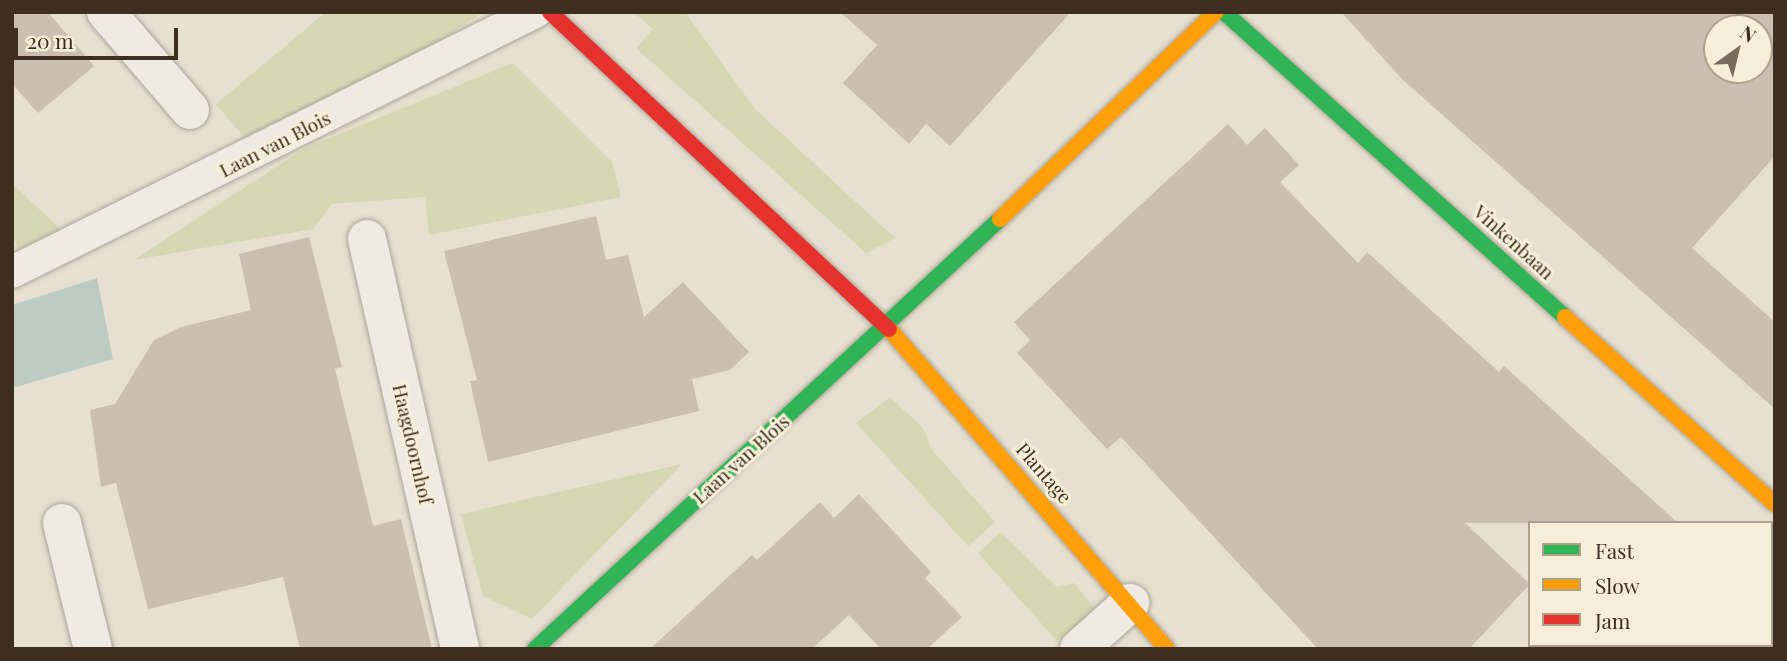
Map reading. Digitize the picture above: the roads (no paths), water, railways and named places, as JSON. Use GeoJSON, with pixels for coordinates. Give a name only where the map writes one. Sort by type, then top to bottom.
{"type":"FeatureCollection","features":[{"type":"Feature","properties":{"kind":"street"},"geometry":{"type":"LineString","coordinates":[[106,12],[190,110]]}},
{"type":"Feature","properties":{"kind":"street"},"geometry":{"type":"LineString","coordinates":[[550,12],[888,327]]}},
{"type":"Feature","properties":{"kind":"street","name":"Laan van Blois"},"geometry":{"type":"LineString","coordinates":[[535,649],[888,327],[1216,12]]}},
{"type":"Feature","properties":{"kind":"street","name":"Vinkenbaan"},"geometry":{"type":"LineString","coordinates":[[1224,12],[1775,504]]}},
{"type":"Feature","properties":{"kind":"street","name":"Haagdoornhof"},"geometry":{"type":"LineString","coordinates":[[367,239],[460,649]]}},
{"type":"Feature","properties":{"kind":"street","name":"Plantage"},"geometry":{"type":"LineString","coordinates":[[888,327],[1130,603],[1167,649]]}},
{"type":"Feature","properties":{"kind":"street"},"geometry":{"type":"LineString","coordinates":[[62,523],[93,649]]}},
{"type":"Feature","properties":{"kind":"street"},"geometry":{"type":"LineString","coordinates":[[1079,649],[1130,603]]}},
{"type":"Feature","properties":{"kind":"lane","name":"Laan van Blois"},"geometry":{"type":"LineString","coordinates":[[12,272],[536,12]]}}]}
